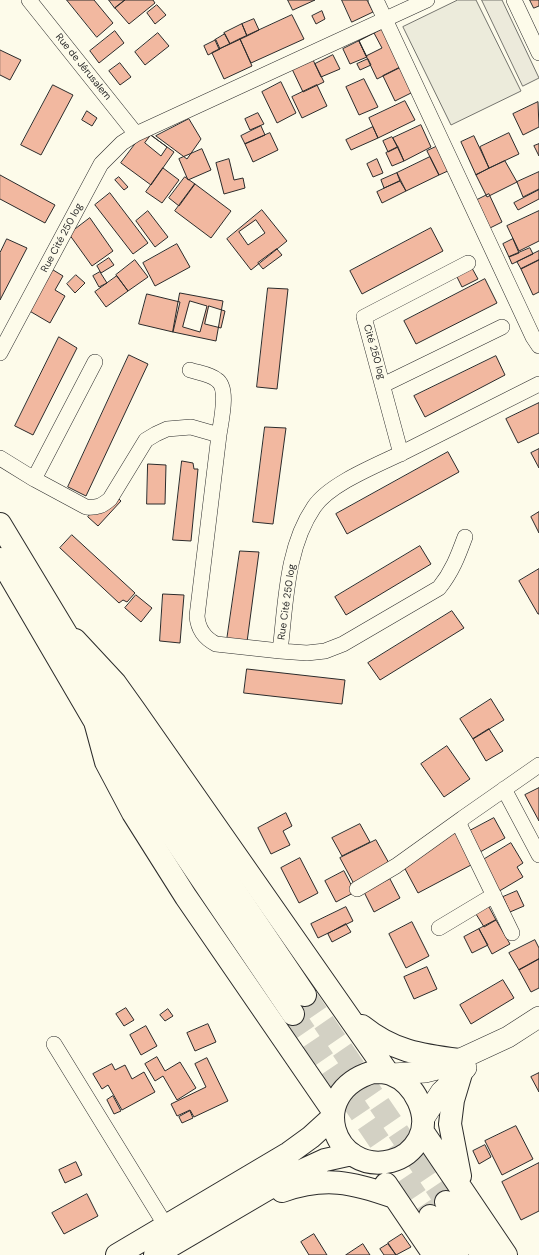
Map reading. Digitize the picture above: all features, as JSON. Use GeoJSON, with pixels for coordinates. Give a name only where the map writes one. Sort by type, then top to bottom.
{"type":"FeatureCollection","features":[{"type":"Feature","properties":{"kind":"main road"},"geometry":{"type":"LineString","coordinates":[[0,524],[61,626],[137,747],[305,995]]}},
{"type":"Feature","properties":{"kind":"main road"},"geometry":{"type":"LineString","coordinates":[[0,560],[94,720],[293,1014]]}},
{"type":"Feature","properties":{"kind":"main road"},"geometry":{"type":"LineString","coordinates":[[61,626],[98,663],[115,683],[347,1015],[390,1073],[401,1080],[416,1097],[424,1125],[506,1255]]}},
{"type":"Feature","properties":{"kind":"main road"},"geometry":{"type":"LineString","coordinates":[[94,720],[106,762],[133,813],[186,897],[333,1114]]}},
{"type":"Feature","properties":{"kind":"main road"},"geometry":{"type":"LineString","coordinates":[[347,1015],[375,1036],[401,1050],[426,1055],[460,1065]]}},
{"type":"Feature","properties":{"kind":"main road"},"geometry":{"type":"LineString","coordinates":[[434,1255],[394,1197],[361,1158],[340,1142],[334,1125],[333,1114],[338,1097],[346,1085],[358,1077],[373,1072],[425,1072],[460,1065],[539,1017]]}},
{"type":"Feature","properties":{"kind":"main road"},"geometry":{"type":"LineString","coordinates":[[155,1255],[306,1168],[336,1156],[361,1158],[383,1163],[402,1156],[417,1143],[424,1125],[441,1092],[460,1065]]}},
{"type":"Feature","properties":{"kind":"main road"},"geometry":{"type":"LineString","coordinates":[[460,1065],[450,1124],[462,1187]]}},
{"type":"Feature","properties":{"kind":"main road"},"geometry":{"type":"LineString","coordinates":[[117,1255],[289,1154],[315,1133],[333,1114]]}},
{"type":"Feature","properties":{"kind":"main road"},"geometry":{"type":"LineString","coordinates":[[235,1208],[295,1187],[319,1182],[354,1184],[394,1197]]}},
{"type":"Feature","properties":{"kind":"main road"},"geometry":{"type":"LineString","coordinates":[[457,1255],[438,1209],[482,1255]]}},
{"type":"Feature","properties":{"kind":"street","name":"Rue de Jérusalem"},"geometry":{"type":"LineString","coordinates":[[29,0],[136,134]]}},
{"type":"Feature","properties":{"kind":"street"},"geometry":{"type":"LineString","coordinates":[[376,0],[533,338],[539,346]]}},
{"type":"Feature","properties":{"kind":"street","name":"Rue Cité 250 log"},"geometry":{"type":"LineString","coordinates":[[0,353],[101,164],[122,143],[136,134],[427,0]]}},
{"type":"Feature","properties":{"kind":"street"},"geometry":{"type":"LineString","coordinates":[[514,0],[539,53]]}},
{"type":"Feature","properties":{"kind":"street","name":"Cité 250 log"},"geometry":{"type":"LineString","coordinates":[[401,454],[364,317],[468,263]]}},
{"type":"Feature","properties":{"kind":"street"},"geometry":{"type":"LineString","coordinates":[[383,385],[502,327]]}},
{"type":"Feature","properties":{"kind":"street"},"geometry":{"type":"LineString","coordinates":[[34,479],[95,362]]}},
{"type":"Feature","properties":{"kind":"street","name":"Rue Cité 250 log"},"geometry":{"type":"LineString","coordinates":[[190,370],[214,377],[222,385],[224,396],[196,616],[197,624],[208,640],[216,644],[280,650],[290,570],[303,529],[314,507],[325,495],[343,483],[539,384]]}},
{"type":"Feature","properties":{"kind":"street"},"geometry":{"type":"LineString","coordinates":[[0,458],[34,479],[86,507],[95,508],[104,505],[110,499],[146,440],[156,434],[167,429],[191,427],[219,435]]}},
{"type":"Feature","properties":{"kind":"street"},"geometry":{"type":"LineString","coordinates":[[280,650],[307,653],[325,651],[343,644],[439,588],[453,569],[465,537]]}},
{"type":"Feature","properties":{"kind":"street"},"geometry":{"type":"LineString","coordinates":[[357,889],[396,866],[539,765]]}},
{"type":"Feature","properties":{"kind":"street"},"geometry":{"type":"LineString","coordinates":[[504,789],[539,855]]}},
{"type":"Feature","properties":{"kind":"street"},"geometry":{"type":"LineString","coordinates":[[463,818],[459,824],[512,933]]}},
{"type":"Feature","properties":{"kind":"street"},"geometry":{"type":"LineString","coordinates":[[439,928],[494,895]]}},
{"type":"Feature","properties":{"kind":"street"},"geometry":{"type":"LineString","coordinates":[[54,1044],[166,1226]]}},
{"type":"Feature","properties":{"kind":"shaded area"},"geometry":{"type":"Polygon","coordinates":[[[458,0],[476,0],[521,91],[451,125],[403,27],[458,0]]]}},
{"type":"Feature","properties":{"kind":"shaded area"},"geometry":{"type":"Polygon","coordinates":[[[482,0],[502,0],[539,78],[523,86],[482,0]]]}},
{"type":"Feature","properties":{"kind":"building"},"geometry":{"type":"Polygon","coordinates":[[[67,0],[94,0],[113,23],[97,37],[67,0]]]}},
{"type":"Feature","properties":{"kind":"building"},"geometry":{"type":"Polygon","coordinates":[[[109,0],[125,0],[115,8],[109,0]]]}},
{"type":"Feature","properties":{"kind":"building"},"geometry":{"type":"Polygon","coordinates":[[[125,0],[153,0],[155,3],[129,24],[115,8],[125,0]]]}},
{"type":"Feature","properties":{"kind":"building"},"geometry":{"type":"Polygon","coordinates":[[[288,0],[315,0],[293,10],[288,0]]]}},
{"type":"Feature","properties":{"kind":"building"},"geometry":{"type":"Polygon","coordinates":[[[342,0],[367,0],[373,12],[352,22],[342,0]]]}},
{"type":"Feature","properties":{"kind":"building"},"geometry":{"type":"Polygon","coordinates":[[[530,0],[539,0],[539,6],[534,8],[530,0]]]}},
{"type":"Feature","properties":{"kind":"building"},"geometry":{"type":"Polygon","coordinates":[[[157,5],[166,15],[155,24],[147,13],[157,5]]]}},
{"type":"Feature","properties":{"kind":"building"},"geometry":{"type":"Polygon","coordinates":[[[322,11],[325,19],[316,24],[312,16],[322,11]]]}},
{"type":"Feature","properties":{"kind":"building"},"geometry":{"type":"Polygon","coordinates":[[[292,15],[304,39],[251,63],[240,39],[292,15]]]}},
{"type":"Feature","properties":{"kind":"building"},"geometry":{"type":"Polygon","coordinates":[[[254,19],[259,30],[247,36],[242,24],[254,19]]]}},
{"type":"Feature","properties":{"kind":"building"},"geometry":{"type":"Polygon","coordinates":[[[242,24],[247,36],[230,44],[224,33],[242,24]]]}},
{"type":"Feature","properties":{"kind":"building"},"geometry":{"type":"Polygon","coordinates":[[[383,29],[401,67],[377,79],[359,41],[383,29]]]}},
{"type":"Feature","properties":{"kind":"building"},"geometry":{"type":"Polygon","coordinates":[[[115,31],[124,43],[99,63],[90,51],[115,31]]]}},
{"type":"Feature","properties":{"kind":"building"},"geometry":{"type":"Polygon","coordinates":[[[158,33],[169,46],[145,65],[135,52],[158,33]]]}},
{"type":"Feature","properties":{"kind":"building"},"geometry":{"type":"Polygon","coordinates":[[[374,33],[382,48],[366,56],[359,41],[374,33]]]}},
{"type":"Feature","properties":{"kind":"building"},"geometry":{"type":"Polygon","coordinates":[[[225,34],[230,44],[219,49],[215,40],[225,34]]]}},
{"type":"Feature","properties":{"kind":"building"},"geometry":{"type":"Polygon","coordinates":[[[240,39],[252,66],[224,79],[212,53],[240,39]]]}},
{"type":"Feature","properties":{"kind":"building"},"geometry":{"type":"Polygon","coordinates":[[[216,40],[220,49],[208,55],[204,46],[216,40]]]}},
{"type":"Feature","properties":{"kind":"building"},"geometry":{"type":"Polygon","coordinates":[[[359,41],[367,57],[350,64],[343,49],[359,41]]]}},
{"type":"Feature","properties":{"kind":"building"},"geometry":{"type":"Polygon","coordinates":[[[0,50],[21,60],[10,80],[0,75],[0,50]]]}},
{"type":"Feature","properties":{"kind":"building"},"geometry":{"type":"Polygon","coordinates":[[[333,55],[340,69],[321,77],[315,64],[333,55]]]}},
{"type":"Feature","properties":{"kind":"building"},"geometry":{"type":"Polygon","coordinates":[[[368,59],[371,65],[360,70],[357,64],[368,59]]]}},
{"type":"Feature","properties":{"kind":"building"},"geometry":{"type":"Polygon","coordinates":[[[313,60],[324,82],[303,92],[292,69],[313,60]]]}},
{"type":"Feature","properties":{"kind":"building"},"geometry":{"type":"Polygon","coordinates":[[[120,63],[131,77],[120,85],[109,71],[120,63]]]}},
{"type":"Feature","properties":{"kind":"building"},"geometry":{"type":"Polygon","coordinates":[[[401,67],[413,92],[395,101],[383,76],[401,67]]]}},
{"type":"Feature","properties":{"kind":"building"},"geometry":{"type":"Polygon","coordinates":[[[364,79],[378,107],[359,115],[346,87],[364,79]]]}},
{"type":"Feature","properties":{"kind":"building"},"geometry":{"type":"Polygon","coordinates":[[[281,82],[296,113],[277,123],[262,92],[281,82]]]}},
{"type":"Feature","properties":{"kind":"building"},"geometry":{"type":"Polygon","coordinates":[[[53,85],[73,95],[41,155],[21,145],[53,85]]]}},
{"type":"Feature","properties":{"kind":"building"},"geometry":{"type":"Polygon","coordinates":[[[317,85],[327,106],[302,118],[292,97],[317,85]]]}},
{"type":"Feature","properties":{"kind":"building"},"geometry":{"type":"Polygon","coordinates":[[[405,101],[415,120],[378,138],[369,118],[405,101]]]}},
{"type":"Feature","properties":{"kind":"building"},"geometry":{"type":"Polygon","coordinates":[[[538,102],[539,127],[523,135],[513,114],[538,102]]]}},
{"type":"Feature","properties":{"kind":"building"},"geometry":{"type":"Polygon","coordinates":[[[87,111],[97,118],[92,126],[82,120],[87,111]]]}},
{"type":"Feature","properties":{"kind":"building"},"geometry":{"type":"Polygon","coordinates":[[[258,113],[264,124],[250,130],[245,119],[258,113]]]}},
{"type":"Feature","properties":{"kind":"building"},"geometry":{"type":"Polygon","coordinates":[[[189,119],[201,139],[187,159],[156,136],[189,119]]]}},
{"type":"Feature","properties":{"kind":"building"},"geometry":{"type":"Polygon","coordinates":[[[421,125],[431,147],[404,161],[393,138],[421,125]]]}},
{"type":"Feature","properties":{"kind":"building"},"geometry":{"type":"Polygon","coordinates":[[[261,126],[265,135],[245,144],[241,136],[261,126]]]}},
{"type":"Feature","properties":{"kind":"building"},"geometry":{"type":"Polygon","coordinates":[[[373,127],[378,138],[351,150],[346,140],[373,127]]]}},
{"type":"Feature","properties":{"kind":"building"},"geometry":{"type":"Polygon","coordinates":[[[145,131],[174,152],[151,185],[121,163],[145,131]]]}},
{"type":"Feature","properties":{"kind":"building"},"geometry":{"type":"Polygon","coordinates":[[[270,133],[278,150],[253,162],[245,144],[270,133]]]}},
{"type":"Feature","properties":{"kind":"building"},"geometry":{"type":"Polygon","coordinates":[[[509,133],[519,154],[489,168],[480,147],[509,133]]]}},
{"type":"Feature","properties":{"kind":"building"},"geometry":{"type":"Polygon","coordinates":[[[151,135],[167,147],[161,156],[145,143],[151,135]]]}},
{"type":"Feature","properties":{"kind":"building"},"geometry":{"type":"Polygon","coordinates":[[[474,136],[489,168],[476,175],[461,142],[474,136]]]}},
{"type":"Feature","properties":{"kind":"building"},"geometry":{"type":"Polygon","coordinates":[[[392,137],[398,147],[388,152],[383,141],[392,137]]]}},
{"type":"Feature","properties":{"kind":"building"},"geometry":{"type":"Polygon","coordinates":[[[539,144],[539,156],[534,146],[539,144]]]}},
{"type":"Feature","properties":{"kind":"building"},"geometry":{"type":"Polygon","coordinates":[[[438,146],[450,170],[439,175],[427,151],[438,146]]]}},
{"type":"Feature","properties":{"kind":"building"},"geometry":{"type":"Polygon","coordinates":[[[398,147],[404,161],[392,166],[386,153],[398,147]]]}},
{"type":"Feature","properties":{"kind":"building"},"geometry":{"type":"Polygon","coordinates":[[[202,149],[211,170],[188,180],[179,159],[202,149]]]}},
{"type":"Feature","properties":{"kind":"building"},"geometry":{"type":"Polygon","coordinates":[[[430,157],[439,175],[406,191],[397,173],[430,157]]]}},
{"type":"Feature","properties":{"kind":"building"},"geometry":{"type":"Polygon","coordinates":[[[229,159],[234,180],[243,178],[245,188],[224,194],[216,163],[229,159]]]}},
{"type":"Feature","properties":{"kind":"building"},"geometry":{"type":"Polygon","coordinates":[[[377,159],[383,173],[373,177],[367,164],[377,159]]]}},
{"type":"Feature","properties":{"kind":"building"},"geometry":{"type":"Polygon","coordinates":[[[505,161],[517,182],[487,197],[476,175],[505,161]]]}},
{"type":"Feature","properties":{"kind":"building"},"geometry":{"type":"Polygon","coordinates":[[[163,168],[179,180],[162,203],[146,192],[163,168]]]}},
{"type":"Feature","properties":{"kind":"building"},"geometry":{"type":"Polygon","coordinates":[[[539,172],[539,189],[523,197],[517,182],[539,172]]]}},
{"type":"Feature","properties":{"kind":"building"},"geometry":{"type":"Polygon","coordinates":[[[397,173],[400,181],[384,188],[381,180],[397,173]]]}},
{"type":"Feature","properties":{"kind":"building"},"geometry":{"type":"Polygon","coordinates":[[[0,175],[55,205],[45,223],[0,199],[0,175]]]}},
{"type":"Feature","properties":{"kind":"building"},"geometry":{"type":"Polygon","coordinates":[[[119,177],[128,187],[124,190],[115,180],[119,177]]]}},
{"type":"Feature","properties":{"kind":"building"},"geometry":{"type":"Polygon","coordinates":[[[185,177],[195,184],[179,206],[169,198],[185,177]]]}},
{"type":"Feature","properties":{"kind":"building"},"geometry":{"type":"Polygon","coordinates":[[[400,181],[406,191],[382,203],[377,192],[400,181]]]}},
{"type":"Feature","properties":{"kind":"building"},"geometry":{"type":"Polygon","coordinates":[[[195,184],[231,211],[211,238],[175,211],[195,184]]]}},
{"type":"Feature","properties":{"kind":"building"},"geometry":{"type":"Polygon","coordinates":[[[539,190],[539,199],[518,210],[514,203],[539,190]]]}},
{"type":"Feature","properties":{"kind":"building"},"geometry":{"type":"Polygon","coordinates":[[[110,193],[148,243],[133,254],[95,205],[110,193]]]}},
{"type":"Feature","properties":{"kind":"building"},"geometry":{"type":"Polygon","coordinates":[[[489,194],[502,222],[490,228],[477,200],[489,194]]]}},
{"type":"Feature","properties":{"kind":"building"},"geometry":{"type":"Polygon","coordinates":[[[262,210],[287,241],[251,270],[227,239],[262,210]]]}},
{"type":"Feature","properties":{"kind":"building"},"geometry":{"type":"Polygon","coordinates":[[[148,211],[168,237],[155,247],[136,221],[148,211]]]}},
{"type":"Feature","properties":{"kind":"building"},"geometry":{"type":"Polygon","coordinates":[[[539,211],[539,241],[519,251],[507,226],[539,211]]]}},
{"type":"Feature","properties":{"kind":"building"},"geometry":{"type":"Polygon","coordinates":[[[90,218],[113,251],[92,266],[69,234],[90,218]]]}},
{"type":"Feature","properties":{"kind":"building"},"geometry":{"type":"Polygon","coordinates":[[[256,220],[265,233],[248,245],[239,232],[256,220]]]}},
{"type":"Feature","properties":{"kind":"building"},"geometry":{"type":"Polygon","coordinates":[[[431,228],[443,251],[362,294],[350,271],[431,228]]]}},
{"type":"Feature","properties":{"kind":"building"},"geometry":{"type":"Polygon","coordinates":[[[7,239],[27,248],[0,300],[0,253],[7,239]]]}},
{"type":"Feature","properties":{"kind":"building"},"geometry":{"type":"Polygon","coordinates":[[[513,239],[519,253],[509,257],[503,244],[513,239]]]}},
{"type":"Feature","properties":{"kind":"building"},"geometry":{"type":"Polygon","coordinates":[[[177,244],[190,267],[155,286],[143,263],[177,244]]]}},
{"type":"Feature","properties":{"kind":"building"},"geometry":{"type":"Polygon","coordinates":[[[530,248],[533,254],[512,264],[509,257],[530,248]]]}},
{"type":"Feature","properties":{"kind":"building"},"geometry":{"type":"Polygon","coordinates":[[[277,249],[282,255],[263,269],[258,263],[277,249]]]}},
{"type":"Feature","properties":{"kind":"building"},"geometry":{"type":"Polygon","coordinates":[[[539,251],[539,260],[521,269],[517,262],[539,251]]]}},
{"type":"Feature","properties":{"kind":"building"},"geometry":{"type":"Polygon","coordinates":[[[109,258],[114,265],[101,273],[97,266],[109,258]]]}},
{"type":"Feature","properties":{"kind":"building"},"geometry":{"type":"Polygon","coordinates":[[[467,259],[478,279],[462,287],[452,267],[467,259]]]}},
{"type":"Feature","properties":{"kind":"building"},"geometry":{"type":"Polygon","coordinates":[[[135,260],[148,277],[128,291],[116,275],[135,260]]]}},
{"type":"Feature","properties":{"kind":"building"},"geometry":{"type":"Polygon","coordinates":[[[539,260],[539,292],[533,295],[521,269],[539,260]]]}},
{"type":"Feature","properties":{"kind":"building"},"geometry":{"type":"Polygon","coordinates":[[[45,265],[63,276],[55,290],[65,296],[50,323],[21,306],[45,265]]]}},
{"type":"Feature","properties":{"kind":"building"},"geometry":{"type":"Polygon","coordinates":[[[100,272],[107,283],[99,287],[93,276],[100,272]]]}},
{"type":"Feature","properties":{"kind":"building"},"geometry":{"type":"Polygon","coordinates":[[[76,275],[85,283],[75,293],[67,284],[76,275]]]}},
{"type":"Feature","properties":{"kind":"building"},"geometry":{"type":"Polygon","coordinates":[[[117,276],[128,291],[106,307],[95,292],[117,276]]]}},
{"type":"Feature","properties":{"kind":"building"},"geometry":{"type":"Polygon","coordinates":[[[485,279],[497,303],[416,344],[404,321],[485,279]]]}},
{"type":"Feature","properties":{"kind":"building"},"geometry":{"type":"Polygon","coordinates":[[[268,288],[288,289],[277,389],[257,387],[268,288]]]}},
{"type":"Feature","properties":{"kind":"building"},"geometry":{"type":"Polygon","coordinates":[[[180,293],[223,301],[216,341],[173,332],[180,293]]]}},
{"type":"Feature","properties":{"kind":"building"},"geometry":{"type":"Polygon","coordinates":[[[147,294],[180,302],[173,332],[139,324],[147,294]]]}},
{"type":"Feature","properties":{"kind":"building"},"geometry":{"type":"Polygon","coordinates":[[[190,301],[207,306],[200,332],[183,327],[190,301]]]}},
{"type":"Feature","properties":{"kind":"building"},"geometry":{"type":"Polygon","coordinates":[[[209,306],[225,311],[221,328],[205,324],[209,306]]]}},
{"type":"Feature","properties":{"kind":"building"},"geometry":{"type":"Polygon","coordinates":[[[59,337],[77,348],[33,435],[15,426],[59,337]]]}},
{"type":"Feature","properties":{"kind":"building"},"geometry":{"type":"Polygon","coordinates":[[[129,355],[148,364],[86,496],[68,487],[129,355]]]}},
{"type":"Feature","properties":{"kind":"building"},"geometry":{"type":"Polygon","coordinates":[[[496,356],[505,375],[425,417],[414,396],[496,356]]]}},
{"type":"Feature","properties":{"kind":"building"},"geometry":{"type":"Polygon","coordinates":[[[539,403],[539,433],[518,443],[506,419],[539,403]]]}},
{"type":"Feature","properties":{"kind":"building"},"geometry":{"type":"Polygon","coordinates":[[[265,427],[286,428],[273,524],[253,522],[265,427]]]}},
{"type":"Feature","properties":{"kind":"building"},"geometry":{"type":"Polygon","coordinates":[[[539,449],[539,468],[531,453],[539,449]]]}},
{"type":"Feature","properties":{"kind":"building"},"geometry":{"type":"Polygon","coordinates":[[[448,452],[459,472],[347,534],[336,514],[448,452]]]}},
{"type":"Feature","properties":{"kind":"building"},"geometry":{"type":"Polygon","coordinates":[[[182,461],[193,463],[194,469],[198,469],[191,541],[173,540],[182,461]]]}},
{"type":"Feature","properties":{"kind":"building"},"geometry":{"type":"Polygon","coordinates":[[[148,464],[166,465],[165,504],[147,504],[148,464]]]}},
{"type":"Feature","properties":{"kind":"building"},"geometry":{"type":"Polygon","coordinates":[[[111,491],[121,501],[98,526],[88,517],[111,491]]]}},
{"type":"Feature","properties":{"kind":"building"},"geometry":{"type":"Polygon","coordinates":[[[539,512],[539,533],[531,517],[539,512]]]}},
{"type":"Feature","properties":{"kind":"building"},"geometry":{"type":"Polygon","coordinates":[[[72,535],[135,593],[127,602],[123,600],[119,603],[60,548],[72,535]]]}},
{"type":"Feature","properties":{"kind":"building"},"geometry":{"type":"Polygon","coordinates":[[[420,546],[431,564],[346,615],[335,597],[420,546]]]}},
{"type":"Feature","properties":{"kind":"building"},"geometry":{"type":"Polygon","coordinates":[[[240,551],[259,552],[247,642],[227,640],[240,551]]]}},
{"type":"Feature","properties":{"kind":"building"},"geometry":{"type":"Polygon","coordinates":[[[539,569],[539,614],[538,614],[519,581],[539,569]]]}},
{"type":"Feature","properties":{"kind":"building"},"geometry":{"type":"Polygon","coordinates":[[[163,594],[184,595],[180,643],[160,641],[163,594]]]}},
{"type":"Feature","properties":{"kind":"building"},"geometry":{"type":"Polygon","coordinates":[[[136,595],[152,608],[141,622],[125,608],[136,595]]]}},
{"type":"Feature","properties":{"kind":"building"},"geometry":{"type":"Polygon","coordinates":[[[452,611],[464,628],[380,680],[368,663],[452,611]]]}},
{"type":"Feature","properties":{"kind":"building"},"geometry":{"type":"Polygon","coordinates":[[[247,669],[345,680],[342,704],[244,693],[247,669]]]}},
{"type":"Feature","properties":{"kind":"building"},"geometry":{"type":"Polygon","coordinates":[[[491,699],[504,720],[473,739],[460,719],[491,699]]]}},
{"type":"Feature","properties":{"kind":"building"},"geometry":{"type":"Polygon","coordinates":[[[489,729],[503,751],[486,761],[473,739],[489,729]]]}},
{"type":"Feature","properties":{"kind":"building"},"geometry":{"type":"Polygon","coordinates":[[[447,746],[470,779],[444,797],[421,764],[447,746]]]}},
{"type":"Feature","properties":{"kind":"building"},"geometry":{"type":"Polygon","coordinates":[[[539,788],[539,821],[525,795],[539,788]]]}},
{"type":"Feature","properties":{"kind":"building"},"geometry":{"type":"Polygon","coordinates":[[[286,813],[292,826],[283,831],[290,845],[271,854],[258,828],[286,813]]]}},
{"type":"Feature","properties":{"kind":"building"},"geometry":{"type":"Polygon","coordinates":[[[494,818],[505,838],[473,856],[462,835],[494,818]]]}},
{"type":"Feature","properties":{"kind":"building"},"geometry":{"type":"Polygon","coordinates":[[[360,824],[370,842],[342,856],[332,838],[360,824]]]}},
{"type":"Feature","properties":{"kind":"building"},"geometry":{"type":"Polygon","coordinates":[[[456,827],[471,865],[418,893],[404,867],[456,827]]]}},
{"type":"Feature","properties":{"kind":"building"},"geometry":{"type":"Polygon","coordinates":[[[376,840],[390,865],[354,884],[340,858],[376,840]]]}},
{"type":"Feature","properties":{"kind":"building"},"geometry":{"type":"Polygon","coordinates":[[[511,843],[523,863],[517,867],[523,877],[496,893],[478,863],[511,843]]]}},
{"type":"Feature","properties":{"kind":"building"},"geometry":{"type":"Polygon","coordinates":[[[300,858],[318,893],[299,903],[281,868],[300,858]]]}},
{"type":"Feature","properties":{"kind":"building"},"geometry":{"type":"Polygon","coordinates":[[[344,871],[355,892],[336,902],[325,881],[344,871]]]}},
{"type":"Feature","properties":{"kind":"building"},"geometry":{"type":"Polygon","coordinates":[[[390,879],[400,898],[374,912],[364,892],[390,879]]]}},
{"type":"Feature","properties":{"kind":"building"},"geometry":{"type":"Polygon","coordinates":[[[517,891],[524,906],[510,912],[503,897],[517,891]]]}},
{"type":"Feature","properties":{"kind":"building"},"geometry":{"type":"Polygon","coordinates":[[[346,907],[353,921],[318,938],[311,924],[346,907]]]}},
{"type":"Feature","properties":{"kind":"building"},"geometry":{"type":"Polygon","coordinates":[[[489,907],[496,920],[484,927],[476,914],[489,907]]]}},
{"type":"Feature","properties":{"kind":"building"},"geometry":{"type":"Polygon","coordinates":[[[496,920],[510,944],[492,954],[479,929],[496,920]]]}},
{"type":"Feature","properties":{"kind":"building"},"geometry":{"type":"Polygon","coordinates":[[[412,922],[429,956],[406,968],[389,934],[412,922]]]}},
{"type":"Feature","properties":{"kind":"building"},"geometry":{"type":"Polygon","coordinates":[[[346,924],[351,932],[332,942],[328,934],[346,924]]]}},
{"type":"Feature","properties":{"kind":"building"},"geometry":{"type":"Polygon","coordinates":[[[479,929],[488,945],[472,953],[464,937],[479,929]]]}},
{"type":"Feature","properties":{"kind":"building"},"geometry":{"type":"Polygon","coordinates":[[[535,940],[539,948],[539,959],[519,970],[509,953],[535,940]]]}},
{"type":"Feature","properties":{"kind":"building"},"geometry":{"type":"Polygon","coordinates":[[[539,959],[539,988],[531,992],[519,970],[539,959]]]}},
{"type":"Feature","properties":{"kind":"building"},"geometry":{"type":"Polygon","coordinates":[[[427,967],[437,989],[414,999],[404,977],[427,967]]]}},
{"type":"Feature","properties":{"kind":"building"},"geometry":{"type":"Polygon","coordinates":[[[503,980],[514,998],[471,1024],[460,1005],[503,980]]]}},
{"type":"Feature","properties":{"kind":"building"},"geometry":{"type":"Polygon","coordinates":[[[126,1008],[134,1020],[124,1026],[116,1014],[126,1008]]]}},
{"type":"Feature","properties":{"kind":"building"},"geometry":{"type":"Polygon","coordinates":[[[168,1009],[173,1016],[165,1021],[160,1015],[168,1009]]]}},
{"type":"Feature","properties":{"kind":"building"},"geometry":{"type":"Polygon","coordinates":[[[208,1024],[216,1042],[195,1051],[187,1033],[208,1024]]]}},
{"type":"Feature","properties":{"kind":"building"},"geometry":{"type":"Polygon","coordinates":[[[146,1026],[157,1046],[141,1055],[130,1035],[146,1026]]]}},
{"type":"Feature","properties":{"kind":"building"},"geometry":{"type":"Polygon","coordinates":[[[157,1057],[165,1071],[180,1062],[196,1088],[177,1100],[163,1076],[155,1081],[145,1064],[157,1057]]]}},
{"type":"Feature","properties":{"kind":"building"},"geometry":{"type":"Polygon","coordinates":[[[207,1058],[228,1101],[194,1117],[190,1110],[177,1116],[171,1104],[206,1087],[195,1064],[207,1058]]]}},
{"type":"Feature","properties":{"kind":"building"},"geometry":{"type":"Polygon","coordinates":[[[112,1064],[115,1070],[125,1065],[132,1079],[144,1072],[155,1092],[122,1110],[108,1085],[102,1089],[93,1074],[112,1064]]]}},
{"type":"Feature","properties":{"kind":"building"},"geometry":{"type":"Polygon","coordinates":[[[539,1073],[539,1092],[531,1077],[539,1073]]]}},
{"type":"Feature","properties":{"kind":"building"},"geometry":{"type":"Polygon","coordinates":[[[113,1096],[121,1111],[114,1114],[107,1100],[113,1096]]]}},
{"type":"Feature","properties":{"kind":"building"},"geometry":{"type":"Polygon","coordinates":[[[190,1111],[193,1118],[182,1123],[179,1117],[190,1111]]]}},
{"type":"Feature","properties":{"kind":"building"},"geometry":{"type":"Polygon","coordinates":[[[516,1126],[533,1159],[502,1175],[485,1141],[516,1126]]]}},
{"type":"Feature","properties":{"kind":"building"},"geometry":{"type":"Polygon","coordinates":[[[485,1145],[491,1157],[479,1164],[473,1151],[485,1145]]]}},
{"type":"Feature","properties":{"kind":"building"},"geometry":{"type":"Polygon","coordinates":[[[76,1162],[82,1175],[65,1183],[59,1170],[76,1162]]]}},
{"type":"Feature","properties":{"kind":"building"},"geometry":{"type":"Polygon","coordinates":[[[539,1163],[539,1211],[521,1220],[502,1182],[539,1163]]]}},
{"type":"Feature","properties":{"kind":"building"},"geometry":{"type":"Polygon","coordinates":[[[87,1194],[98,1216],[64,1234],[52,1213],[87,1194]]]}},
{"type":"Feature","properties":{"kind":"building"},"geometry":{"type":"Polygon","coordinates":[[[314,1234],[327,1255],[309,1255],[301,1242],[314,1234]]]}},
{"type":"Feature","properties":{"kind":"building"},"geometry":{"type":"Polygon","coordinates":[[[402,1234],[411,1247],[396,1255],[388,1243],[402,1234]]]}},
{"type":"Feature","properties":{"kind":"building"},"geometry":{"type":"Polygon","coordinates":[[[363,1244],[370,1255],[346,1255],[363,1244]]]}},
{"type":"Feature","properties":{"kind":"building"},"geometry":{"type":"Polygon","coordinates":[[[388,1244],[396,1255],[384,1255],[380,1249],[388,1244]]]}},
{"type":"Feature","properties":{"kind":"tunnel"},"geometry":{"type":"LineString","coordinates":[[305,995],[446,1202]]}},
{"type":"Feature","properties":{"kind":"tunnel"},"geometry":{"type":"LineString","coordinates":[[293,1014],[430,1216]]}}]}
